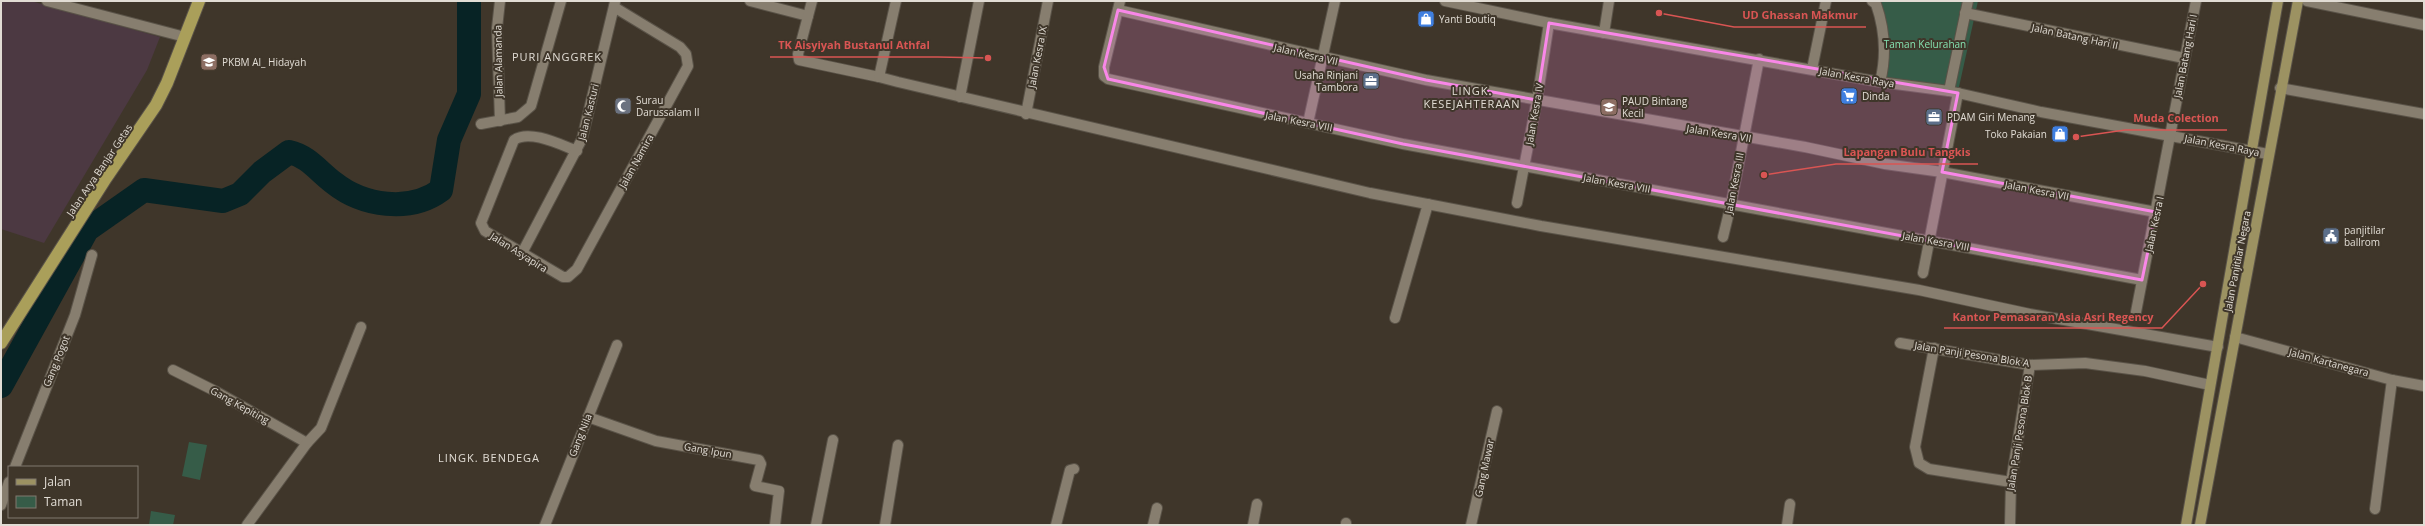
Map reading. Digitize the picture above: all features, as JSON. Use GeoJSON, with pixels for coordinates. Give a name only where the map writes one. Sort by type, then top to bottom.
{"type":"FeatureCollection","features":[{"type":"Feature","properties":{"kind":"highway","name":"Jalan Arya Banjar Getas"},"geometry":{"type":"LineString","coordinates":[[1,344],[106,178],[144,125],[167,83],[199,1]]}},
{"type":"Feature","properties":{"kind":"main road"},"geometry":{"type":"LineString","coordinates":[[2186,525],[2218,347],[2250,152],[2278,1]]}},
{"type":"Feature","properties":{"kind":"main road","name":"Jalan Panjitilar Negara"},"geometry":{"type":"LineString","coordinates":[[2200,525],[2280,88],[2298,1]]}},
{"type":"Feature","properties":{"kind":"street"},"geometry":{"type":"LineString","coordinates":[[48,1],[185,37]]}},
{"type":"Feature","properties":{"kind":"street","name":"Jalan Alamanda"},"geometry":{"type":"LineString","coordinates":[[500,1],[497,28],[500,121]]}},
{"type":"Feature","properties":{"kind":"street"},"geometry":{"type":"LineString","coordinates":[[481,124],[522,115],[533,102],[561,1]]}},
{"type":"Feature","properties":{"kind":"street"},"geometry":{"type":"LineString","coordinates":[[750,1],[808,16]]}},
{"type":"Feature","properties":{"kind":"street"},"geometry":{"type":"LineString","coordinates":[[812,1],[798,54],[799,60],[879,77],[1026,114],[1105,129],[1370,193],[1541,226],[1919,290],[2030,314],[2218,347]]}},
{"type":"Feature","properties":{"kind":"street"},"geometry":{"type":"LineString","coordinates":[[879,77],[896,1]]}},
{"type":"Feature","properties":{"kind":"street"},"geometry":{"type":"LineString","coordinates":[[960,97],[979,1]]}},
{"type":"Feature","properties":{"kind":"street","name":"Jalan Kesra IX"},"geometry":{"type":"LineString","coordinates":[[1026,114],[1048,1]]}},
{"type":"Feature","properties":{"kind":"street"},"geometry":{"type":"LineString","coordinates":[[1308,123],[1335,1]]}},
{"type":"Feature","properties":{"kind":"street"},"geometry":{"type":"LineString","coordinates":[[1604,33],[1609,1]]}},
{"type":"Feature","properties":{"kind":"street"},"geometry":{"type":"LineString","coordinates":[[1812,69],[1826,1]]}},
{"type":"Feature","properties":{"kind":"street"},"geometry":{"type":"LineString","coordinates":[[1872,1],[1876,4],[1881,16],[1885,42],[1880,82]]}},
{"type":"Feature","properties":{"kind":"street"},"geometry":{"type":"LineString","coordinates":[[1923,273],[1942,172],[1968,1]]}},
{"type":"Feature","properties":{"kind":"street","name":"Jalan Batang Hari I"},"geometry":{"type":"LineString","coordinates":[[2171,136],[2184,58],[2196,1]]}},
{"type":"Feature","properties":{"kind":"street"},"geometry":{"type":"LineString","coordinates":[[2306,1],[2424,25]]}},
{"type":"Feature","properties":{"kind":"street","name":"Jalan Kesra Raya"},"geometry":{"type":"LineString","coordinates":[[1452,2],[1549,24],[1759,59],[1880,82],[1954,92],[2040,112],[2250,152],[2268,154]]}},
{"type":"Feature","properties":{"kind":"street","name":"Jalan Kasturi"},"geometry":{"type":"LineString","coordinates":[[522,253],[582,139],[615,4]]}},
{"type":"Feature","properties":{"kind":"street","name":"Jalan Namira"},"geometry":{"type":"LineString","coordinates":[[568,277],[578,269],[688,66],[687,57],[682,49],[615,4]]}},
{"type":"Feature","properties":{"kind":"street","name":"Jalan Kesra VII"},"geometry":{"type":"LineString","coordinates":[[1119,5],[1322,58],[1426,80],[1942,172],[2156,212]]}},
{"type":"Feature","properties":{"kind":"street","name":"Jalan Kesra VIII"},"geometry":{"type":"LineString","coordinates":[[1119,5],[1104,67],[1104,76],[1108,79],[1308,123],[1524,166],[2142,280]]}},
{"type":"Feature","properties":{"kind":"street","name":"Jalan Batang Hari II"},"geometry":{"type":"LineString","coordinates":[[1965,13],[2184,58]]}},
{"type":"Feature","properties":{"kind":"street","name":"Jalan Kesra IV"},"geometry":{"type":"LineString","coordinates":[[1517,203],[1537,100],[1549,24]]}},
{"type":"Feature","properties":{"kind":"street","name":"Jalan Kesra III"},"geometry":{"type":"LineString","coordinates":[[1723,237],[1731,204],[1759,59]]}},
{"type":"Feature","properties":{"kind":"street"},"geometry":{"type":"LineString","coordinates":[[2280,88],[2424,114]]}},
{"type":"Feature","properties":{"kind":"street","name":"Jalan Asyapira"},"geometry":{"type":"LineString","coordinates":[[568,277],[558,276],[485,231],[481,223],[509,148],[518,137],[529,136],[577,151]]}},
{"type":"Feature","properties":{"kind":"street","name":"Jalan Kesra I"},"geometry":{"type":"LineString","coordinates":[[2136,312],[2171,136]]}},
{"type":"Feature","properties":{"kind":"street"},"geometry":{"type":"LineString","coordinates":[[1395,318],[1428,204]]}},
{"type":"Feature","properties":{"kind":"street","name":"Gang Pogot"},"geometry":{"type":"LineString","coordinates":[[15,466],[75,315],[92,255]]}},
{"type":"Feature","properties":{"kind":"street"},"geometry":{"type":"LineString","coordinates":[[247,525],[307,443],[321,428],[361,327]]}},
{"type":"Feature","properties":{"kind":"street","name":"Jalan Kartanegara"},"geometry":{"type":"LineString","coordinates":[[2235,337],[2392,380],[2424,386]]}},
{"type":"Feature","properties":{"kind":"street","name":"Jalan Panji Pesona Blok A"},"geometry":{"type":"LineString","coordinates":[[1900,343],[2030,365],[2086,363],[2145,371],[2210,385]]}},
{"type":"Feature","properties":{"kind":"street","name":"Gang Nila"},"geometry":{"type":"LineString","coordinates":[[545,525],[617,345]]}},
{"type":"Feature","properties":{"kind":"street"},"geometry":{"type":"LineString","coordinates":[[1934,348],[1915,446],[1921,466],[1929,469],[2011,482]]}},
{"type":"Feature","properties":{"kind":"street","name":"Jalan Panji Pesona Blok B"},"geometry":{"type":"LineString","coordinates":[[2010,525],[2011,482],[2030,365]]}},
{"type":"Feature","properties":{"kind":"street","name":"Gang Kepiting"},"geometry":{"type":"LineString","coordinates":[[173,370],[215,391],[307,443]]}},
{"type":"Feature","properties":{"kind":"street"},"geometry":{"type":"LineString","coordinates":[[2375,509],[2392,380]]}},
{"type":"Feature","properties":{"kind":"street","name":"Gang Mawar"},"geometry":{"type":"LineString","coordinates":[[1471,525],[1496,410]]}},
{"type":"Feature","properties":{"kind":"street","name":"Gang Ipun"},"geometry":{"type":"LineString","coordinates":[[588,417],[656,441],[758,460],[761,464],[754,485],[756,487],[779,491],[778,510],[775,525]]}},
{"type":"Feature","properties":{"kind":"street"},"geometry":{"type":"LineString","coordinates":[[816,525],[833,440]]}},
{"type":"Feature","properties":{"kind":"street"},"geometry":{"type":"LineString","coordinates":[[885,525],[898,445]]}},
{"type":"Feature","properties":{"kind":"street"},"geometry":{"type":"LineString","coordinates":[[1056,525],[1065,484],[1070,470],[1074,469]]}},
{"type":"Feature","properties":{"kind":"street"},"geometry":{"type":"LineString","coordinates":[[1,505],[8,485]]}},
{"type":"Feature","properties":{"kind":"street"},"geometry":{"type":"LineString","coordinates":[[1253,525],[1257,504]]}},
{"type":"Feature","properties":{"kind":"street"},"geometry":{"type":"LineString","coordinates":[[1787,525],[1790,504]]}},
{"type":"Feature","properties":{"kind":"street"},"geometry":{"type":"LineString","coordinates":[[1153,525],[1157,508]]}},
{"type":"Feature","properties":{"kind":"highlighted area"},"geometry":{"type":"Polygon","coordinates":[[[1118,10],[1426,80],[1537,100],[1549,23],[1958,93],[1942,172],[2156,212],[2142,280],[1403,144],[1108,79],[1104,67],[1118,10]]]}},
{"type":"Feature","properties":{"kind":"shaded area"},"geometry":{"type":"Polygon","coordinates":[[[1,1],[31,1],[160,37],[147,70],[44,243],[1,229],[1,1]]]}},
{"type":"Feature","properties":{"kind":"green space","name":"Taman Kelurahan"},"geometry":{"type":"Polygon","coordinates":[[[1881,1],[1978,1],[1957,96],[1881,77],[1879,11],[1881,1]]]}},
{"type":"Feature","properties":{"kind":"green space"},"geometry":{"type":"Polygon","coordinates":[[[189,442],[207,445],[200,480],[182,476],[189,442]]]}},
{"type":"Feature","properties":{"kind":"green space"},"geometry":{"type":"Polygon","coordinates":[[[151,511],[175,515],[173,525],[149,525],[151,511]]]}},
{"type":"Feature","properties":{"kind":"waterway"},"geometry":{"type":"LineString","coordinates":[[1,386],[87,230],[144,190],[223,201],[240,194],[262,172],[289,152],[308,161],[346,191],[372,201],[387,204],[415,202],[429,197],[441,190],[449,140],[469,94],[469,1]]}},
{"type":"Feature","properties":{"kind":"place","name":"UD Ghassan Makmur"},"geometry":{"type":"Point","coordinates":[1659,13]}},
{"type":"Feature","properties":{"kind":"place","name":"Yanti Boutiq"},"geometry":{"type":"Point","coordinates":[1426,19]}},
{"type":"Feature","properties":{"kind":"place","name":"TK Aisyiyah Bustanul Athfal"},"geometry":{"type":"Point","coordinates":[988,58]}},
{"type":"Feature","properties":{"kind":"place","name":"PKBM Al_ Hidayah"},"geometry":{"type":"Point","coordinates":[209,62]}},
{"type":"Feature","properties":{"kind":"place","name":"Usaha Rinjani Tambora"},"geometry":{"type":"Point","coordinates":[1371,81]}},
{"type":"Feature","properties":{"kind":"place","name":"Dinda"},"geometry":{"type":"Point","coordinates":[1849,96]}},
{"type":"Feature","properties":{"kind":"place","name":"Surau Darussalam II"},"geometry":{"type":"Point","coordinates":[623,106]}},
{"type":"Feature","properties":{"kind":"place","name":"PAUD Bintang Kecil"},"geometry":{"type":"Point","coordinates":[1609,107]}},
{"type":"Feature","properties":{"kind":"place","name":"PDAM Giri Menang"},"geometry":{"type":"Point","coordinates":[1934,117]}},
{"type":"Feature","properties":{"kind":"place","name":"Toko Pakaian"},"geometry":{"type":"Point","coordinates":[2060,134]}},
{"type":"Feature","properties":{"kind":"place","name":"Muda Colection"},"geometry":{"type":"Point","coordinates":[2076,137]}},
{"type":"Feature","properties":{"kind":"place","name":"Lapangan Bulu Tangkis"},"geometry":{"type":"Point","coordinates":[1764,175]}},
{"type":"Feature","properties":{"kind":"place","name":"panjitilar ballrom"},"geometry":{"type":"Point","coordinates":[2331,236]}},
{"type":"Feature","properties":{"kind":"place","name":"Kantor Pemasaran Asia Asri Regency"},"geometry":{"type":"Point","coordinates":[2203,284]}},
{"type":"Feature","properties":{"kind":"district","name":"PURI ANGGREK"},"geometry":{"type":"Point","coordinates":[557,57]}},
{"type":"Feature","properties":{"kind":"district","name":"LINGK. KESEJAHTERAAN"},"geometry":{"type":"Point","coordinates":[1472,97]}},
{"type":"Feature","properties":{"kind":"district","name":"LINGK. BENDEGA"},"geometry":{"type":"Point","coordinates":[489,458]}}]}
